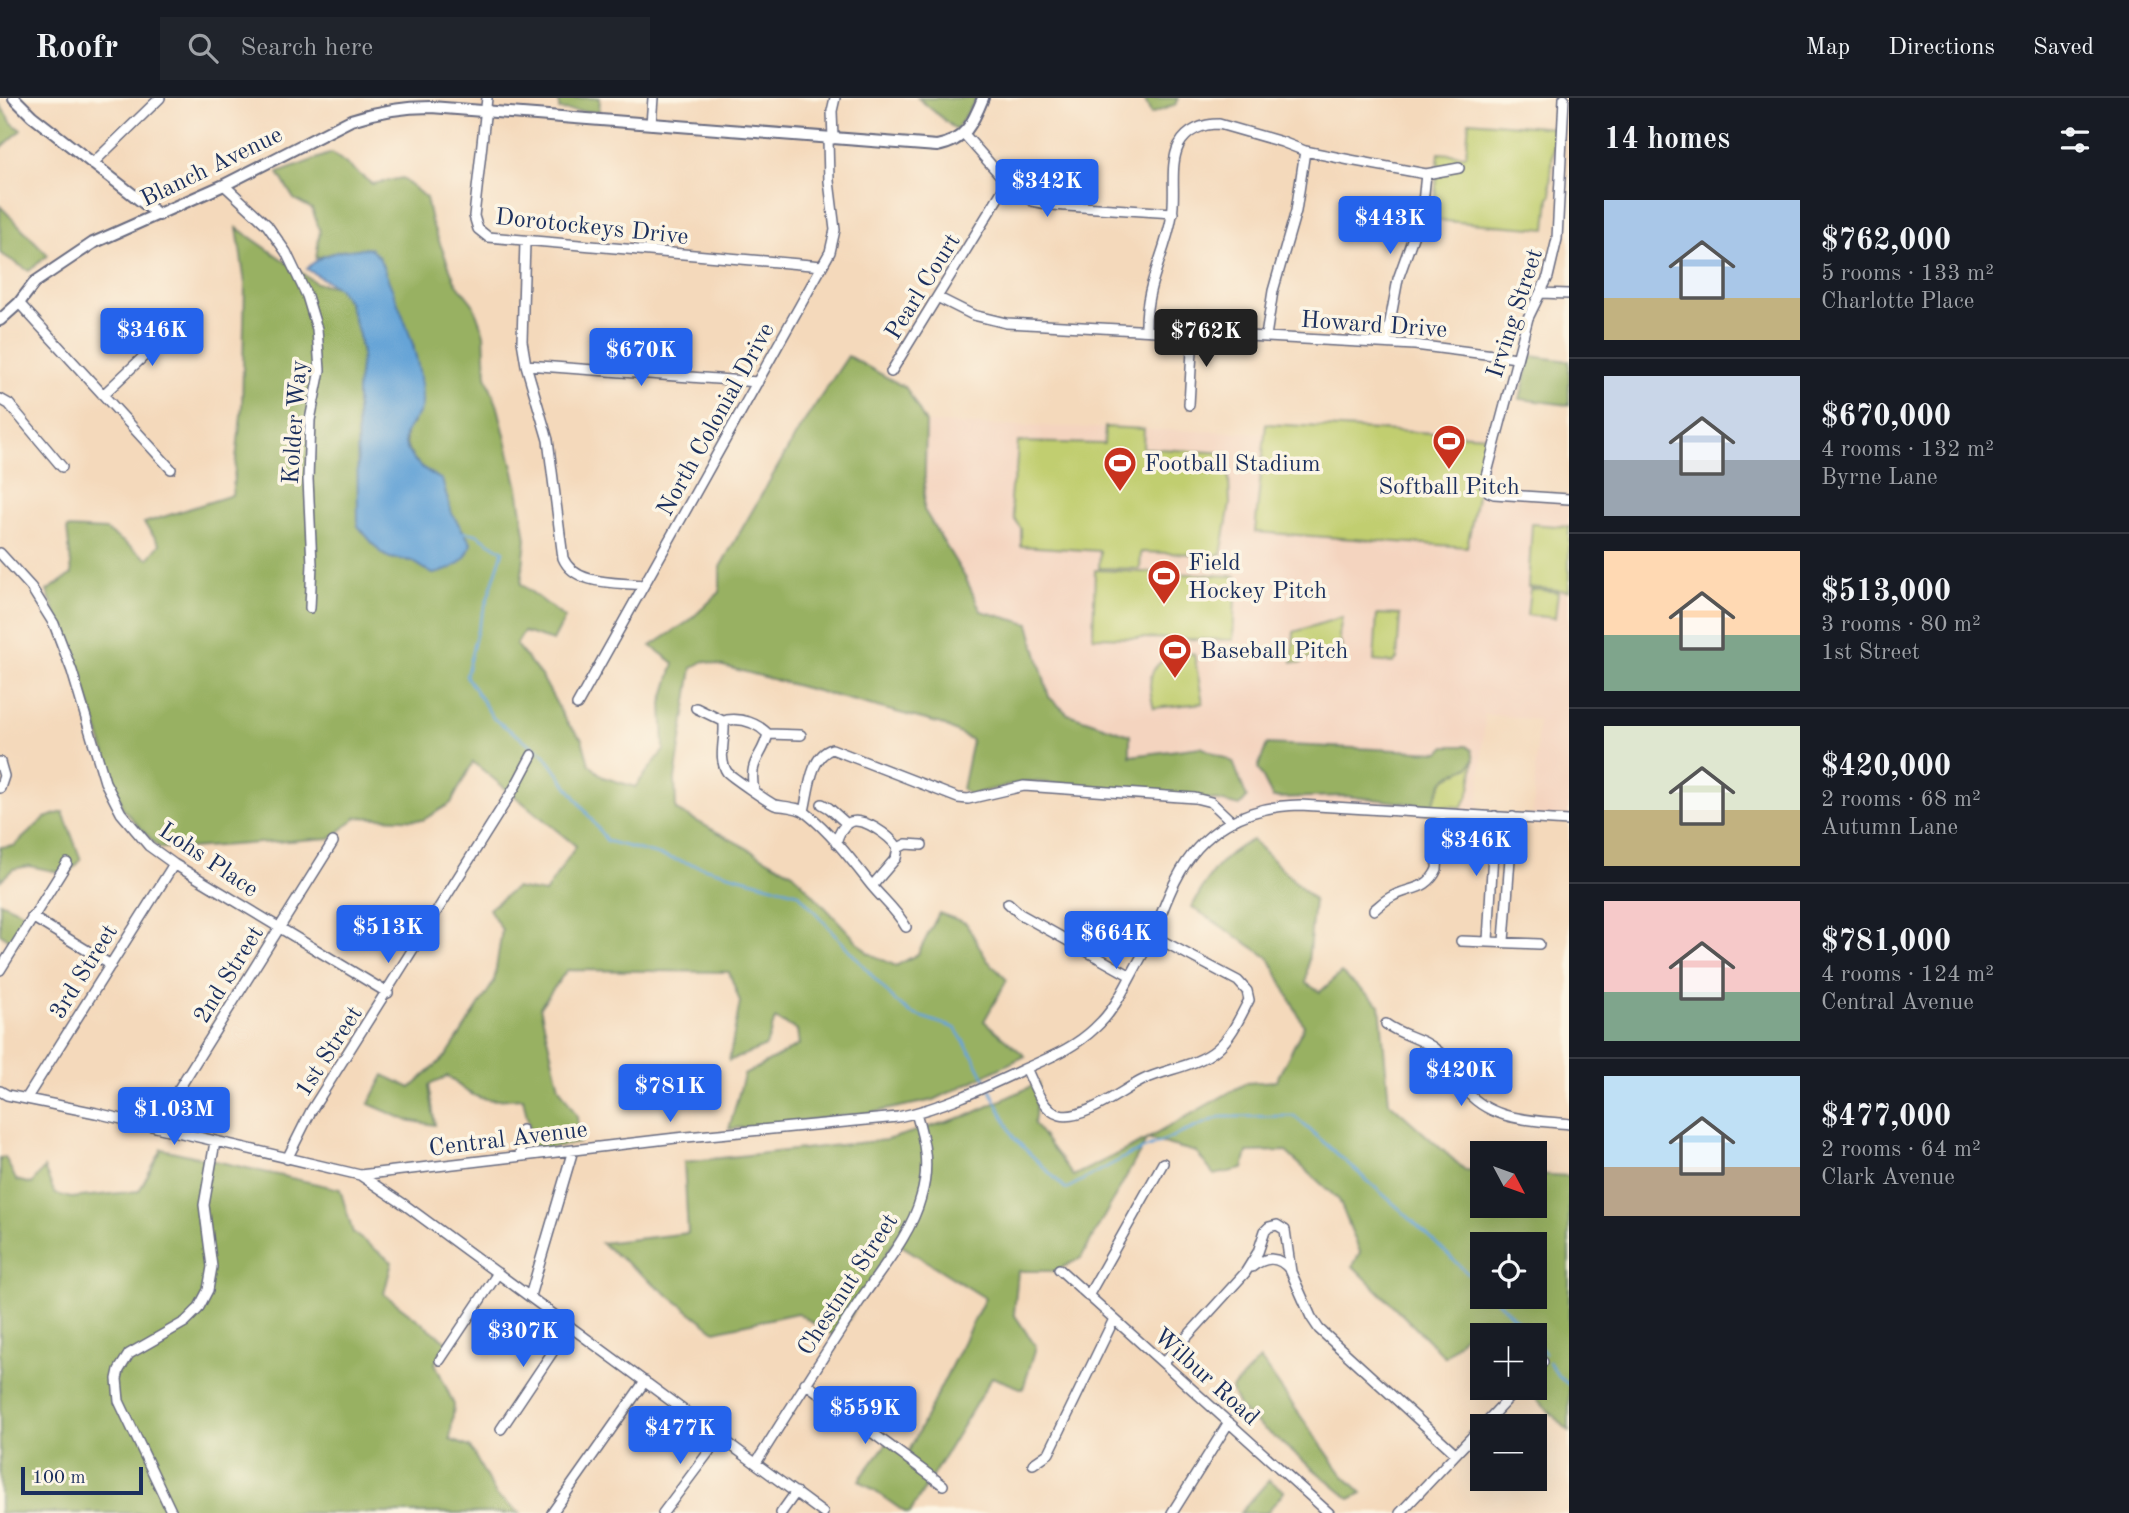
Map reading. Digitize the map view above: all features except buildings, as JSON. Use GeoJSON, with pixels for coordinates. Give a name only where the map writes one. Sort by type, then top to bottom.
{"type":"FeatureCollection","features":[{"type":"Feature","properties":{"kind":"main road"},"geometry":{"type":"LineString","coordinates":[[14,98],[32,116],[159,215]]}},
{"type":"Feature","properties":{"kind":"main road"},"geometry":{"type":"LineString","coordinates":[[964,134],[984,98]]}},
{"type":"Feature","properties":{"kind":"main road","name":"Blanch Avenue"},"geometry":{"type":"LineString","coordinates":[[0,320],[19,303],[32,284],[76,253],[224,185],[351,120],[372,113],[411,107],[937,146],[955,142],[964,134]]}},
{"type":"Feature","properties":{"kind":"street"},"geometry":{"type":"LineString","coordinates":[[92,164],[160,98]]}},
{"type":"Feature","properties":{"kind":"street","name":"Dorotockeys Drive"},"geometry":{"type":"LineString","coordinates":[[487,98],[475,222],[478,229],[488,237],[822,266]]}},
{"type":"Feature","properties":{"kind":"street"},"geometry":{"type":"LineString","coordinates":[[651,124],[653,98]]}},
{"type":"Feature","properties":{"kind":"street","name":"North Colonial Drive"},"geometry":{"type":"LineString","coordinates":[[577,705],[830,252],[835,230],[829,181],[835,98]]}},
{"type":"Feature","properties":{"kind":"street","name":"Irving Street"},"geometry":{"type":"LineString","coordinates":[[1564,98],[1565,182],[1556,249],[1528,318],[1484,484],[1489,492],[1494,494],[1569,499]]}},
{"type":"Feature","properties":{"kind":"street"},"geometry":{"type":"LineString","coordinates":[[1146,329],[1147,295],[1173,213],[1175,159],[1181,143],[1194,130],[1220,124],[1305,151],[1426,174],[1459,168]]}},
{"type":"Feature","properties":{"kind":"street"},"geometry":{"type":"LineString","coordinates":[[964,134],[1007,183],[1032,201],[1052,205],[1173,213]]}},
{"type":"Feature","properties":{"kind":"street"},"geometry":{"type":"LineString","coordinates":[[1266,336],[1273,291],[1296,211],[1305,151]]}},
{"type":"Feature","properties":{"kind":"street"},"geometry":{"type":"LineString","coordinates":[[1386,343],[1398,279],[1422,212],[1426,174]]}},
{"type":"Feature","properties":{"kind":"street","name":"Pearl Court"},"geometry":{"type":"LineString","coordinates":[[891,372],[939,298],[1007,183]]}},
{"type":"Feature","properties":{"kind":"street","name":"Kolder Way"},"geometry":{"type":"LineString","coordinates":[[224,185],[267,225],[286,252],[307,296],[317,329],[320,370],[310,420],[308,479],[312,564],[310,608]]}},
{"type":"Feature","properties":{"kind":"street"},"geometry":{"type":"LineString","coordinates":[[525,242],[522,341],[526,365],[548,440],[563,558],[566,566],[577,576],[643,585]]}},
{"type":"Feature","properties":{"kind":"street"},"geometry":{"type":"LineString","coordinates":[[1540,293],[1569,294]]}},
{"type":"Feature","properties":{"kind":"street","name":"Howard Drive"},"geometry":{"type":"LineString","coordinates":[[939,298],[973,315],[1006,323],[1386,343],[1517,358]]}},
{"type":"Feature","properties":{"kind":"street"},"geometry":{"type":"LineString","coordinates":[[19,303],[172,470]]}},
{"type":"Feature","properties":{"kind":"street"},"geometry":{"type":"LineString","coordinates":[[104,394],[181,321]]}},
{"type":"Feature","properties":{"kind":"street"},"geometry":{"type":"LineString","coordinates":[[1188,405],[1193,332]]}},
{"type":"Feature","properties":{"kind":"street"},"geometry":{"type":"LineString","coordinates":[[526,365],[758,382]]}},
{"type":"Feature","properties":{"kind":"street"},"geometry":{"type":"LineString","coordinates":[[0,399],[9,404],[62,467]]}},
{"type":"Feature","properties":{"kind":"street","name":"Lohs Place"},"geometry":{"type":"LineString","coordinates":[[0,553],[31,587],[54,624],[72,671],[105,782],[121,813],[149,846],[174,864],[388,993]]}},
{"type":"Feature","properties":{"kind":"street"},"geometry":{"type":"LineString","coordinates":[[696,708],[725,722],[737,718],[761,727],[768,734],[801,735]]}},
{"type":"Feature","properties":{"kind":"street"},"geometry":{"type":"LineString","coordinates":[[725,722],[722,760],[730,776],[772,804],[804,811],[855,862],[872,886],[898,912],[906,927]]}},
{"type":"Feature","properties":{"kind":"street"},"geometry":{"type":"LineString","coordinates":[[754,791],[754,761],[766,744],[768,734]]}},
{"type":"Feature","properties":{"kind":"street"},"geometry":{"type":"LineString","coordinates":[[804,811],[818,759],[824,752],[832,750],[958,798],[968,799],[1013,786],[1195,798],[1211,802],[1231,821]]}},
{"type":"Feature","properties":{"kind":"street","name":"1st Street"},"geometry":{"type":"LineString","coordinates":[[287,1159],[312,1111],[516,787],[532,755]]}},
{"type":"Feature","properties":{"kind":"street"},"geometry":{"type":"LineString","coordinates":[[0,762],[4,776],[0,788]]}},
{"type":"Feature","properties":{"kind":"street"},"geometry":{"type":"LineString","coordinates":[[822,804],[847,824]]}},
{"type":"Feature","properties":{"kind":"street","name":"Central Avenue"},"geometry":{"type":"LineString","coordinates":[[360,1175],[898,1117],[983,1089],[1063,1052],[1095,1028],[1120,997],[1153,936],[1183,867],[1204,841],[1231,821],[1267,807],[1283,805],[1569,821]]}},
{"type":"Feature","properties":{"kind":"street"},"geometry":{"type":"LineString","coordinates":[[1374,910],[1395,895],[1418,888],[1433,878],[1437,869],[1441,814]]}},
{"type":"Feature","properties":{"kind":"street"},"geometry":{"type":"LineString","coordinates":[[1488,941],[1494,816]]}},
{"type":"Feature","properties":{"kind":"street"},"geometry":{"type":"LineString","coordinates":[[1504,941],[1513,817]]}},
{"type":"Feature","properties":{"kind":"street"},"geometry":{"type":"LineString","coordinates":[[836,843],[847,824],[857,821],[892,838],[898,848],[896,858],[872,886]]}},
{"type":"Feature","properties":{"kind":"street"},"geometry":{"type":"LineString","coordinates":[[1493,841],[1511,843]]}},
{"type":"Feature","properties":{"kind":"street","name":"2nd Street"},"geometry":{"type":"LineString","coordinates":[[155,1127],[334,842]]}},
{"type":"Feature","properties":{"kind":"street"},"geometry":{"type":"LineString","coordinates":[[898,848],[906,844],[922,845]]}},
{"type":"Feature","properties":{"kind":"street"},"geometry":{"type":"LineString","coordinates":[[0,970],[67,863]]}},
{"type":"Feature","properties":{"kind":"street","name":"3rd Street"},"geometry":{"type":"LineString","coordinates":[[26,1099],[174,864]]}},
{"type":"Feature","properties":{"kind":"street"},"geometry":{"type":"LineString","coordinates":[[1491,888],[1507,889]]}},
{"type":"Feature","properties":{"kind":"street"},"geometry":{"type":"LineString","coordinates":[[1008,903],[1020,914],[1131,976]]}},
{"type":"Feature","properties":{"kind":"street"},"geometry":{"type":"LineString","coordinates":[[32,917],[111,965]]}},
{"type":"Feature","properties":{"kind":"street"},"geometry":{"type":"LineString","coordinates":[[1026,1069],[1045,1106],[1059,1115],[1072,1115],[1085,1111],[1143,1080],[1208,1055],[1227,1038],[1249,1000],[1247,991],[1238,981],[1153,936]]}},
{"type":"Feature","properties":{"kind":"street"},"geometry":{"type":"LineString","coordinates":[[1461,941],[1539,944]]}},
{"type":"Feature","properties":{"kind":"street"},"geometry":{"type":"LineString","coordinates":[[1386,1024],[1439,1053],[1470,1096],[1492,1112],[1516,1119],[1569,1124]]}},
{"type":"Feature","properties":{"kind":"street"},"geometry":{"type":"LineString","coordinates":[[2,1095],[96,1112],[360,1175],[530,1296],[823,1513]]}},
{"type":"Feature","properties":{"kind":"street","name":"Chestnut Street"},"geometry":{"type":"LineString","coordinates":[[756,1463],[805,1383],[902,1237],[918,1206],[927,1166],[924,1139],[916,1113]]}},
{"type":"Feature","properties":{"kind":"street"},"geometry":{"type":"LineString","coordinates":[[520,1156],[522,1130]]}},
{"type":"Feature","properties":{"kind":"street"},"geometry":{"type":"LineString","coordinates":[[172,1513],[118,1401],[117,1379],[129,1354],[185,1322],[198,1309],[208,1290],[212,1267],[204,1205],[215,1142]]}},
{"type":"Feature","properties":{"kind":"street"},"geometry":{"type":"LineString","coordinates":[[530,1296],[573,1150]]}},
{"type":"Feature","properties":{"kind":"street"},"geometry":{"type":"LineString","coordinates":[[1088,1296],[1163,1163]]}},
{"type":"Feature","properties":{"kind":"street"},"geometry":{"type":"LineString","coordinates":[[1245,1273],[1258,1252],[1265,1231],[1269,1227],[1282,1226],[1287,1235],[1287,1256],[1291,1272],[1319,1329],[1455,1453]]}},
{"type":"Feature","properties":{"kind":"street"},"geometry":{"type":"LineString","coordinates":[[1164,1362],[1245,1273],[1260,1261],[1266,1258],[1280,1260],[1291,1272]]}},
{"type":"Feature","properties":{"kind":"street","name":"Wilbur Road"},"geometry":{"type":"LineString","coordinates":[[1059,1269],[1329,1513]]}},
{"type":"Feature","properties":{"kind":"street"},"geometry":{"type":"LineString","coordinates":[[440,1360],[498,1273]]}},
{"type":"Feature","properties":{"kind":"street"},"geometry":{"type":"LineString","coordinates":[[1033,1464],[1049,1453],[1114,1319]]}},
{"type":"Feature","properties":{"kind":"street"},"geometry":{"type":"LineString","coordinates":[[502,1429],[570,1326]]}},
{"type":"Feature","properties":{"kind":"street"},"geometry":{"type":"LineString","coordinates":[[552,1513],[645,1381]]}},
{"type":"Feature","properties":{"kind":"street"},"geometry":{"type":"LineString","coordinates":[[805,1383],[943,1485]]}},
{"type":"Feature","properties":{"kind":"street"},"geometry":{"type":"LineString","coordinates":[[1498,1414],[1509,1400]]}},
{"type":"Feature","properties":{"kind":"street"},"geometry":{"type":"LineString","coordinates":[[1172,1513],[1229,1422]]}},
{"type":"Feature","properties":{"kind":"street"},"geometry":{"type":"LineString","coordinates":[[663,1513],[720,1437]]}},
{"type":"Feature","properties":{"kind":"street"},"geometry":{"type":"LineString","coordinates":[[1400,1513],[1470,1440]]}},
{"type":"Feature","properties":{"kind":"street"},"geometry":{"type":"LineString","coordinates":[[781,1513],[796,1492]]}},
{"type":"Feature","properties":{"kind":"shaded area"},"geometry":{"type":"Polygon","coordinates":[[[926,423],[1264,433],[1266,424],[1496,433],[1486,489],[1569,499],[1569,821],[1533,819],[1538,720],[1485,714],[1478,814],[1300,805],[1235,819],[1211,802],[1024,786],[981,612],[966,579],[924,510],[926,423]]]}},
{"type":"Feature","properties":{"kind":"green space"},"geometry":{"type":"Polygon","coordinates":[[[559,98],[600,98],[599,112],[559,110],[559,98]]]}},
{"type":"Feature","properties":{"kind":"green space"},"geometry":{"type":"Polygon","coordinates":[[[918,98],[977,98],[956,130],[918,98]]]}},
{"type":"Feature","properties":{"kind":"green space"},"geometry":{"type":"Polygon","coordinates":[[[1144,98],[1178,98],[1175,105],[1151,114],[1144,98]]]}},
{"type":"Feature","properties":{"kind":"green space"},"geometry":{"type":"Polygon","coordinates":[[[0,105],[12,123],[21,130],[0,149],[0,105]]]}},
{"type":"Feature","properties":{"kind":"green space"},"geometry":{"type":"Polygon","coordinates":[[[1469,121],[1555,128],[1550,185],[1552,195],[1549,197],[1546,229],[1433,220],[1439,153],[1466,155],[1469,121]]]}},
{"type":"Feature","properties":{"kind":"green space"},"geometry":{"type":"Polygon","coordinates":[[[332,153],[372,184],[402,178],[426,198],[431,221],[455,281],[473,304],[484,334],[486,376],[498,407],[518,488],[526,539],[521,584],[565,618],[553,641],[524,632],[516,645],[542,677],[567,723],[582,739],[589,764],[603,777],[635,787],[664,750],[662,703],[674,663],[651,646],[689,621],[720,592],[720,567],[800,428],[848,356],[906,388],[926,423],[924,510],[966,579],[981,611],[1029,624],[1049,697],[1068,714],[1130,735],[1130,756],[1201,747],[1233,762],[1247,798],[1240,806],[1215,800],[1027,781],[969,795],[962,789],[972,740],[941,724],[704,661],[692,668],[675,779],[676,810],[793,873],[868,953],[896,966],[918,954],[939,913],[966,923],[987,960],[1007,980],[984,1021],[1025,1056],[934,1100],[870,1113],[729,1129],[744,1075],[799,1045],[797,1030],[775,1019],[766,1046],[729,1061],[740,1002],[729,972],[567,970],[540,1007],[559,1087],[577,1116],[579,1143],[534,1150],[523,1098],[500,1100],[474,1096],[448,1076],[429,1085],[435,1125],[406,1120],[369,1104],[384,1075],[411,1088],[447,1055],[494,982],[502,930],[489,909],[515,888],[545,893],[576,846],[473,762],[451,803],[423,820],[357,817],[331,838],[159,848],[123,809],[87,696],[47,591],[72,574],[67,528],[106,530],[148,559],[160,544],[144,523],[232,495],[242,406],[245,284],[237,228],[316,283],[338,287],[349,303],[362,354],[357,391],[359,527],[381,553],[390,558],[412,561],[433,574],[457,564],[471,543],[452,514],[442,481],[415,460],[407,446],[407,429],[414,422],[414,347],[379,257],[344,250],[316,258],[320,231],[312,209],[294,199],[278,173],[332,153]]]}},
{"type":"Feature","properties":{"kind":"green space"},"geometry":{"type":"Polygon","coordinates":[[[0,206],[48,255],[29,271],[0,253],[0,206]]]}},
{"type":"Feature","properties":{"kind":"green space"},"geometry":{"type":"Polygon","coordinates":[[[1531,356],[1569,361],[1569,405],[1520,399],[1531,356]]]}},
{"type":"Feature","properties":{"kind":"green space"},"geometry":{"type":"Polygon","coordinates":[[[1266,424],[1489,436],[1467,547],[1255,532],[1266,424]]]}},
{"type":"Feature","properties":{"kind":"green space","name":"Football Stadium"},"geometry":{"type":"Polygon","coordinates":[[[1105,427],[1144,429],[1143,448],[1228,453],[1230,504],[1221,555],[1141,552],[1140,569],[1099,568],[1100,551],[1021,546],[1021,529],[1015,520],[1010,499],[1018,442],[1104,444],[1105,427]]]}},
{"type":"Feature","properties":{"kind":"green space"},"geometry":{"type":"Polygon","coordinates":[[[1532,524],[1569,527],[1569,591],[1528,587],[1532,524]]]}},
{"type":"Feature","properties":{"kind":"green space","name":"Field Hockey Pitch"},"geometry":{"type":"Polygon","coordinates":[[[1095,570],[1236,576],[1233,640],[1093,637],[1095,570]]]}},
{"type":"Feature","properties":{"kind":"green space"},"geometry":{"type":"Polygon","coordinates":[[[1530,589],[1558,592],[1555,618],[1527,615],[1530,589]]]}},
{"type":"Feature","properties":{"kind":"green space"},"geometry":{"type":"Polygon","coordinates":[[[1377,614],[1400,615],[1397,659],[1393,663],[1374,661],[1377,614]]]}},
{"type":"Feature","properties":{"kind":"green space"},"geometry":{"type":"Polygon","coordinates":[[[1342,617],[1339,635],[1345,661],[1303,658],[1302,663],[1292,662],[1294,632],[1342,617]]]}},
{"type":"Feature","properties":{"kind":"green space","name":"Baseball Pitch"},"geometry":{"type":"Polygon","coordinates":[[[1181,652],[1194,654],[1203,703],[1154,708],[1150,688],[1153,672],[1162,661],[1181,652]]]}},
{"type":"Feature","properties":{"kind":"green space"},"geometry":{"type":"Polygon","coordinates":[[[1267,744],[1440,752],[1446,746],[1466,746],[1472,750],[1474,759],[1469,767],[1445,780],[1432,806],[1346,796],[1273,798],[1258,768],[1267,744]]]}},
{"type":"Feature","properties":{"kind":"green space"},"geometry":{"type":"Polygon","coordinates":[[[1474,759],[1469,791],[1461,807],[1432,806],[1445,780],[1469,767],[1474,759]]]}},
{"type":"Feature","properties":{"kind":"green space"},"geometry":{"type":"Polygon","coordinates":[[[63,812],[81,860],[68,874],[29,866],[13,869],[0,881],[0,847],[14,846],[45,818],[63,812]]]}},
{"type":"Feature","properties":{"kind":"green space"},"geometry":{"type":"Polygon","coordinates":[[[1252,840],[1314,900],[1306,983],[1320,992],[1341,973],[1380,1005],[1389,1102],[1465,1170],[1470,1170],[1470,1218],[1547,1218],[1547,1175],[1569,1176],[1569,1431],[1537,1400],[1547,1400],[1547,1323],[1470,1323],[1470,1333],[1468,1331],[1445,1357],[1353,1266],[1360,1252],[1339,1200],[1285,1151],[1247,1152],[1243,1169],[1214,1175],[1196,1152],[1147,1139],[1081,1258],[1055,1271],[1018,1271],[1014,1314],[1036,1347],[1023,1389],[992,1377],[910,1513],[906,1513],[859,1480],[887,1443],[906,1457],[985,1298],[894,1241],[838,1338],[797,1313],[715,1331],[601,1243],[688,1233],[684,1162],[886,1140],[969,1115],[1039,1083],[1034,1124],[1073,1176],[1138,1144],[1246,1083],[1276,1081],[1304,1026],[1269,958],[1192,907],[1216,868],[1231,853],[1252,840]]]}},
{"type":"Feature","properties":{"kind":"green space"},"geometry":{"type":"Polygon","coordinates":[[[0,902],[29,915],[13,943],[0,933],[0,902]]]}},
{"type":"Feature","properties":{"kind":"green space"},"geometry":{"type":"Polygon","coordinates":[[[162,1149],[340,1189],[353,1233],[392,1262],[384,1294],[447,1342],[435,1363],[454,1405],[450,1440],[470,1447],[496,1495],[520,1513],[0,1513],[0,1159],[5,1157],[16,1180],[32,1184],[44,1168],[55,1194],[71,1198],[139,1191],[162,1149]]]}},
{"type":"Feature","properties":{"kind":"green space"},"geometry":{"type":"Polygon","coordinates":[[[1260,1359],[1342,1474],[1362,1493],[1350,1499],[1241,1410],[1231,1390],[1260,1359]]]}},
{"type":"Feature","properties":{"kind":"green space"},"geometry":{"type":"Polygon","coordinates":[[[1269,1480],[1284,1491],[1267,1513],[1240,1513],[1269,1480]]]}},
{"type":"Feature","properties":{"kind":"water"},"geometry":{"type":"Polygon","coordinates":[[[370,248],[379,257],[418,364],[422,401],[419,413],[406,432],[407,450],[425,470],[442,480],[452,514],[471,543],[462,560],[446,571],[433,574],[412,561],[390,558],[381,553],[358,526],[357,391],[362,354],[359,335],[349,303],[338,288],[307,269],[327,255],[370,248]]]}},
{"type":"Feature","properties":{"kind":"waterway"},"geometry":{"type":"LineString","coordinates":[[464,532],[476,534],[503,551],[477,631],[466,676],[494,719],[544,754],[607,841],[798,893],[894,1000],[910,1013],[955,1028],[987,1083]]}},
{"type":"Feature","properties":{"kind":"waterway"},"geometry":{"type":"LineString","coordinates":[[990,1089],[1014,1138],[1066,1189],[1127,1156],[1220,1117],[1294,1116],[1402,1211],[1470,1276]]}},
{"type":"Feature","properties":{"kind":"waterway"},"geometry":{"type":"LineString","coordinates":[[1505,1309],[1520,1323]]}},
{"type":"Feature","properties":{"kind":"waterway"},"geometry":{"type":"LineString","coordinates":[[1549,1362],[1558,1376],[1569,1385]]}},
{"type":"Feature","properties":{"kind":"place","name":"Softball Pitch"},"geometry":{"type":"Point","coordinates":[1449,471]}},
{"type":"Feature","properties":{"kind":"place","name":"Football Stadium"},"geometry":{"type":"Point","coordinates":[1120,493]}},
{"type":"Feature","properties":{"kind":"place","name":"Field Hockey Pitch"},"geometry":{"type":"Point","coordinates":[1164,606]}},
{"type":"Feature","properties":{"kind":"place","name":"Baseball Pitch"},"geometry":{"type":"Point","coordinates":[1175,680]}}]}
